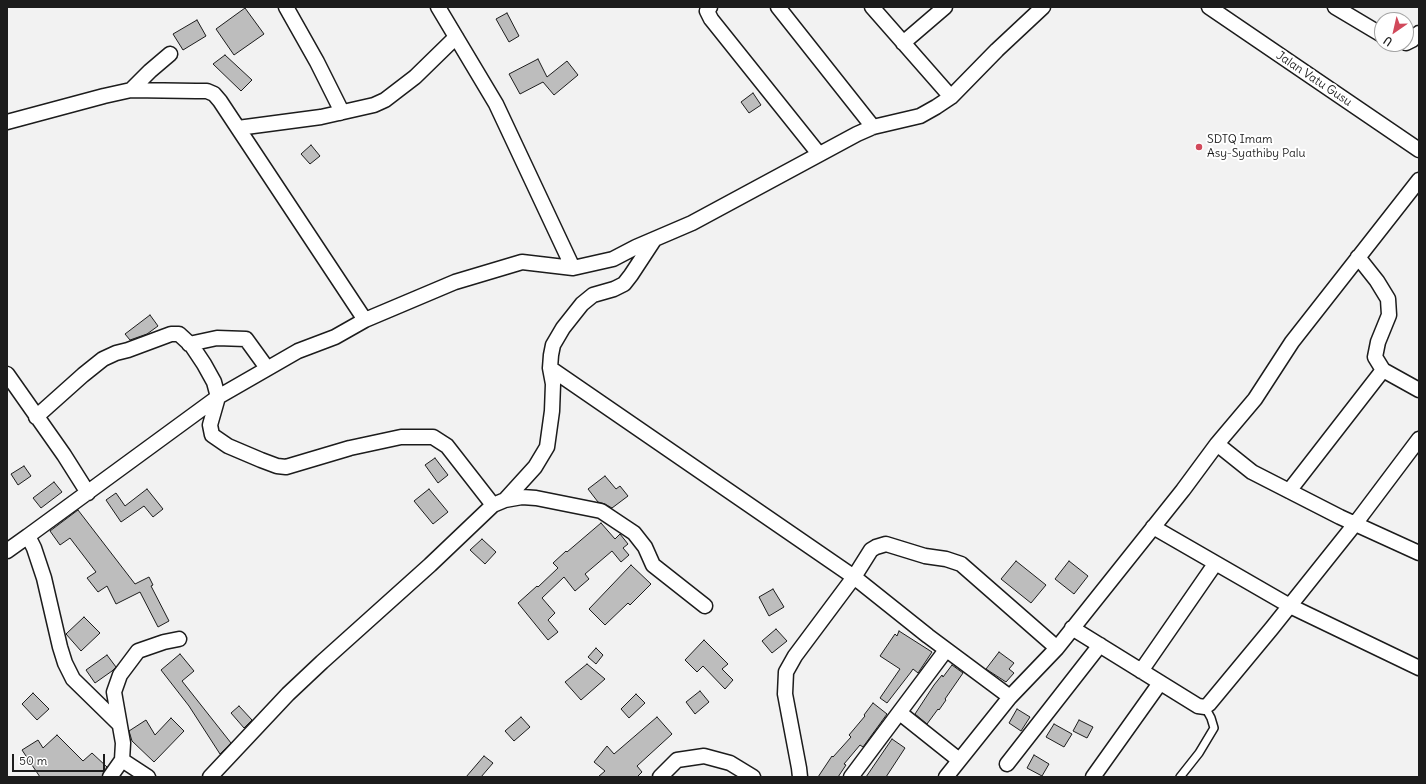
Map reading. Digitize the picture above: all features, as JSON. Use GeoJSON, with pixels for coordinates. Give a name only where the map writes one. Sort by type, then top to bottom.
{"type":"FeatureCollection","features":[{"type":"Feature","properties":{"kind":"street"},"geometry":{"type":"LineString","coordinates":[[286,7],[317,62],[340,108],[340,113]]}},
{"type":"Feature","properties":{"kind":"street"},"geometry":{"type":"LineString","coordinates":[[438,7],[496,104],[573,268]]}},
{"type":"Feature","properties":{"kind":"street"},"geometry":{"type":"LineString","coordinates":[[778,7],[873,127]]}},
{"type":"Feature","properties":{"kind":"street"},"geometry":{"type":"LineString","coordinates":[[872,7],[951,97]]}},
{"type":"Feature","properties":{"kind":"street"},"geometry":{"type":"LineString","coordinates":[[903,43],[945,7]]}},
{"type":"Feature","properties":{"kind":"street"},"geometry":{"type":"LineString","coordinates":[[7,551],[218,397],[298,351],[335,337],[365,320],[455,282],[522,262],[573,268],[613,259],[636,247],[692,223],[857,134],[873,127],[920,116],[936,108],[951,97],[997,50],[1043,7]]}},
{"type":"Feature","properties":{"kind":"street","name":"Jalan Vatu Gusu"},"geometry":{"type":"LineString","coordinates":[[1209,7],[1419,150]]}},
{"type":"Feature","properties":{"kind":"street"},"geometry":{"type":"LineString","coordinates":[[1335,7],[1374,30]]}},
{"type":"Feature","properties":{"kind":"street"},"geometry":{"type":"LineString","coordinates":[[706,8],[711,19],[820,154]]}},
{"type":"Feature","properties":{"kind":"street"},"geometry":{"type":"LineString","coordinates":[[238,128],[260,124],[289,122],[374,105],[385,100],[415,77],[456,37]]}},
{"type":"Feature","properties":{"kind":"street"},"geometry":{"type":"LineString","coordinates":[[130,90],[170,54]]}},
{"type":"Feature","properties":{"kind":"street"},"geometry":{"type":"LineString","coordinates":[[7,122],[130,90],[207,91],[214,94],[365,320]]}},
{"type":"Feature","properties":{"kind":"street"},"geometry":{"type":"LineString","coordinates":[[946,777],[1010,697],[1057,648],[1183,490],[1217,444],[1255,399],[1292,342],[1419,180]]}},
{"type":"Feature","properties":{"kind":"street"},"geometry":{"type":"LineString","coordinates":[[210,777],[288,694],[499,503],[535,467],[547,447],[552,411],[553,384],[550,368],[553,345],[573,314],[582,304],[593,295],[614,289],[624,284],[654,240]]}},
{"type":"Feature","properties":{"kind":"street"},"geometry":{"type":"LineString","coordinates":[[1358,257],[1378,281],[1388,299],[1389,315],[1378,342],[1375,357],[1383,370],[1419,390]]}},
{"type":"Feature","properties":{"kind":"street"},"geometry":{"type":"LineString","coordinates":[[36,417],[103,359],[116,353],[172,334],[179,334],[189,344],[212,376],[218,397],[210,425],[212,435],[228,446],[277,466],[286,467],[350,448],[401,437],[433,437],[447,446],[499,503]]}},
{"type":"Feature","properties":{"kind":"street"},"geometry":{"type":"LineString","coordinates":[[189,344],[217,338],[246,339],[267,368]]}},
{"type":"Feature","properties":{"kind":"street"},"geometry":{"type":"LineString","coordinates":[[550,368],[854,577],[946,650],[1010,697]]}},
{"type":"Feature","properties":{"kind":"street"},"geometry":{"type":"LineString","coordinates":[[1289,491],[1383,370]]}},
{"type":"Feature","properties":{"kind":"street"},"geometry":{"type":"LineString","coordinates":[[7,374],[64,455],[88,493]]}},
{"type":"Feature","properties":{"kind":"street"},"geometry":{"type":"LineString","coordinates":[[1072,628],[1198,706],[1205,707],[1290,606],[1356,524],[1419,440]]}},
{"type":"Feature","properties":{"kind":"street"},"geometry":{"type":"LineString","coordinates":[[1217,444],[1252,472],[1356,524],[1419,553]]}},
{"type":"Feature","properties":{"kind":"street"},"geometry":{"type":"LineString","coordinates":[[499,503],[522,497],[536,498],[601,511],[634,533],[645,547],[653,565],[705,606]]}},
{"type":"Feature","properties":{"kind":"street"},"geometry":{"type":"LineString","coordinates":[[1153,527],[1290,606],[1419,668]]}},
{"type":"Feature","properties":{"kind":"street"},"geometry":{"type":"LineString","coordinates":[[28,536],[34,548],[44,578],[65,663],[73,679],[119,724]]}},
{"type":"Feature","properties":{"kind":"street"},"geometry":{"type":"LineString","coordinates":[[800,777],[786,694],[786,672],[795,656],[854,577],[872,550],[876,547],[886,544],[925,556],[946,559],[961,564],[1057,648]]}},
{"type":"Feature","properties":{"kind":"street"},"geometry":{"type":"LineString","coordinates":[[1141,671],[1215,564]]}},
{"type":"Feature","properties":{"kind":"street"},"geometry":{"type":"LineString","coordinates":[[110,777],[122,760],[122,743],[114,692],[120,674],[138,651],[164,642],[179,639]]}},
{"type":"Feature","properties":{"kind":"street"},"geometry":{"type":"LineString","coordinates":[[1007,764],[1100,645]]}},
{"type":"Feature","properties":{"kind":"street"},"geometry":{"type":"LineString","coordinates":[[852,777],[946,650]]}},
{"type":"Feature","properties":{"kind":"street"},"geometry":{"type":"LineString","coordinates":[[1094,777],[1160,683]]}},
{"type":"Feature","properties":{"kind":"street"},"geometry":{"type":"LineString","coordinates":[[900,713],[959,760]]}},
{"type":"Feature","properties":{"kind":"street"},"geometry":{"type":"LineString","coordinates":[[660,777],[677,760],[704,756],[730,763],[753,777]]}},
{"type":"Feature","properties":{"kind":"street"},"geometry":{"type":"LineString","coordinates":[[122,760],[148,777]]}},
{"type":"Feature","properties":{"kind":"lane"},"geometry":{"type":"LineString","coordinates":[[1180,777],[1199,753],[1214,728],[1205,707]]}},
{"type":"Feature","properties":{"kind":"building"},"geometry":{"type":"Polygon","coordinates":[[[245,8],[264,34],[234,55],[216,29],[245,8]]]}},
{"type":"Feature","properties":{"kind":"building"},"geometry":{"type":"Polygon","coordinates":[[[507,13],[519,36],[509,42],[496,19],[507,13]]]}},
{"type":"Feature","properties":{"kind":"building"},"geometry":{"type":"Polygon","coordinates":[[[197,20],[206,36],[183,50],[173,34],[197,20]]]}},
{"type":"Feature","properties":{"kind":"building"},"geometry":{"type":"Polygon","coordinates":[[[225,55],[252,80],[241,91],[213,64],[225,55]]]}},
{"type":"Feature","properties":{"kind":"building"},"geometry":{"type":"Polygon","coordinates":[[[538,59],[547,77],[567,61],[578,75],[554,95],[543,82],[520,94],[509,74],[538,59]]]}},
{"type":"Feature","properties":{"kind":"building"},"geometry":{"type":"Polygon","coordinates":[[[753,93],[761,105],[749,113],[741,102],[753,93]]]}},
{"type":"Feature","properties":{"kind":"building"},"geometry":{"type":"Polygon","coordinates":[[[311,145],[320,156],[310,164],[301,154],[311,145]]]}},
{"type":"Feature","properties":{"kind":"building"},"geometry":{"type":"Polygon","coordinates":[[[150,315],[158,326],[147,334],[130,340],[125,334],[150,315]]]}},
{"type":"Feature","properties":{"kind":"building"},"geometry":{"type":"Polygon","coordinates":[[[435,458],[448,475],[438,483],[425,465],[435,458]]]}},
{"type":"Feature","properties":{"kind":"building"},"geometry":{"type":"Polygon","coordinates":[[[24,466],[31,476],[18,485],[11,474],[24,466]]]}},
{"type":"Feature","properties":{"kind":"building"},"geometry":{"type":"Polygon","coordinates":[[[605,476],[616,489],[620,486],[628,496],[612,508],[598,502],[588,489],[605,476]]]}},
{"type":"Feature","properties":{"kind":"building"},"geometry":{"type":"Polygon","coordinates":[[[54,482],[62,492],[41,508],[33,498],[54,482]]]}},
{"type":"Feature","properties":{"kind":"building"},"geometry":{"type":"Polygon","coordinates":[[[147,489],[163,509],[153,517],[144,506],[121,522],[106,500],[116,493],[125,506],[147,489]]]}},
{"type":"Feature","properties":{"kind":"building"},"geometry":{"type":"Polygon","coordinates":[[[429,489],[448,512],[433,524],[414,501],[429,489]]]}},
{"type":"Feature","properties":{"kind":"building"},"geometry":{"type":"Polygon","coordinates":[[[78,510],[135,584],[149,577],[153,585],[151,586],[169,621],[158,627],[140,592],[116,604],[107,586],[98,592],[87,578],[96,572],[70,538],[60,545],[50,531],[78,510]]]}},
{"type":"Feature","properties":{"kind":"building"},"geometry":{"type":"Polygon","coordinates":[[[601,523],[615,539],[620,534],[628,544],[623,548],[629,555],[621,562],[612,551],[585,574],[589,579],[575,591],[564,577],[542,598],[555,613],[548,620],[558,632],[548,640],[518,603],[558,568],[553,563],[601,523]]]}},
{"type":"Feature","properties":{"kind":"building"},"geometry":{"type":"Polygon","coordinates":[[[482,539],[496,552],[485,564],[470,550],[482,539]]]}},
{"type":"Feature","properties":{"kind":"building"},"geometry":{"type":"Polygon","coordinates":[[[1016,561],[1046,585],[1031,603],[1001,579],[1016,561]]]}},
{"type":"Feature","properties":{"kind":"building"},"geometry":{"type":"Polygon","coordinates":[[[1069,561],[1088,576],[1074,594],[1055,579],[1069,561]]]}},
{"type":"Feature","properties":{"kind":"building"},"geometry":{"type":"Polygon","coordinates":[[[631,565],[651,584],[630,605],[628,603],[605,625],[589,609],[631,565]]]}},
{"type":"Feature","properties":{"kind":"building"},"geometry":{"type":"Polygon","coordinates":[[[773,589],[784,607],[769,616],[759,597],[773,589]]]}},
{"type":"Feature","properties":{"kind":"building"},"geometry":{"type":"Polygon","coordinates":[[[84,617],[100,633],[81,651],[66,634],[84,617]]]}},
{"type":"Feature","properties":{"kind":"building"},"geometry":{"type":"Polygon","coordinates":[[[776,629],[787,641],[772,653],[762,641],[776,629]]]}},
{"type":"Feature","properties":{"kind":"building"},"geometry":{"type":"Polygon","coordinates":[[[899,631],[932,652],[918,673],[913,669],[887,703],[880,698],[900,669],[880,656],[895,634],[897,636],[899,631]]]}},
{"type":"Feature","properties":{"kind":"building"},"geometry":{"type":"Polygon","coordinates":[[[704,640],[728,664],[722,669],[733,680],[725,689],[703,666],[697,672],[685,660],[704,640]]]}},
{"type":"Feature","properties":{"kind":"building"},"geometry":{"type":"Polygon","coordinates":[[[596,648],[603,655],[596,664],[588,657],[596,648]]]}},
{"type":"Feature","properties":{"kind":"building"},"geometry":{"type":"Polygon","coordinates":[[[999,652],[1014,663],[1009,669],[1014,673],[1006,682],[986,669],[999,652]]]}},
{"type":"Feature","properties":{"kind":"building"},"geometry":{"type":"Polygon","coordinates":[[[180,654],[194,671],[182,681],[231,743],[220,754],[189,706],[161,670],[180,654]]]}},
{"type":"Feature","properties":{"kind":"building"},"geometry":{"type":"Polygon","coordinates":[[[107,655],[116,667],[95,683],[86,670],[107,655]]]}},
{"type":"Feature","properties":{"kind":"building"},"geometry":{"type":"Polygon","coordinates":[[[587,664],[605,679],[581,700],[565,682],[587,664]]]}},
{"type":"Feature","properties":{"kind":"building"},"geometry":{"type":"Polygon","coordinates":[[[952,665],[963,673],[939,710],[938,709],[927,724],[915,714],[934,685],[942,675],[943,677],[952,665]]]}},
{"type":"Feature","properties":{"kind":"building"},"geometry":{"type":"Polygon","coordinates":[[[700,691],[709,702],[695,714],[686,702],[700,691]]]}},
{"type":"Feature","properties":{"kind":"building"},"geometry":{"type":"Polygon","coordinates":[[[33,693],[49,709],[37,720],[22,704],[33,693]]]}},
{"type":"Feature","properties":{"kind":"building"},"geometry":{"type":"Polygon","coordinates":[[[636,694],[645,703],[629,718],[621,709],[636,694]]]}},
{"type":"Feature","properties":{"kind":"building"},"geometry":{"type":"Polygon","coordinates":[[[873,703],[887,714],[863,747],[860,745],[844,764],[846,765],[838,777],[818,777],[832,756],[833,757],[851,737],[849,735],[865,716],[864,715],[873,703]]]}},
{"type":"Feature","properties":{"kind":"building"},"geometry":{"type":"Polygon","coordinates":[[[239,706],[252,720],[244,728],[231,713],[239,706]]]}},
{"type":"Feature","properties":{"kind":"building"},"geometry":{"type":"Polygon","coordinates":[[[1017,709],[1030,717],[1021,731],[1009,723],[1017,709]]]}},
{"type":"Feature","properties":{"kind":"building"},"geometry":{"type":"Polygon","coordinates":[[[521,717],[530,727],[514,741],[505,731],[521,717]]]}},
{"type":"Feature","properties":{"kind":"building"},"geometry":{"type":"Polygon","coordinates":[[[657,717],[672,734],[637,766],[642,772],[637,777],[598,777],[605,771],[594,762],[607,746],[614,754],[657,717]]]}},
{"type":"Feature","properties":{"kind":"building"},"geometry":{"type":"Polygon","coordinates":[[[171,718],[184,731],[154,762],[132,741],[129,731],[146,720],[155,735],[171,718]]]}},
{"type":"Feature","properties":{"kind":"building"},"geometry":{"type":"Polygon","coordinates":[[[1079,720],[1093,727],[1087,738],[1073,731],[1079,720]]]}},
{"type":"Feature","properties":{"kind":"building"},"geometry":{"type":"Polygon","coordinates":[[[1054,724],[1072,734],[1064,747],[1046,737],[1054,724]]]}},
{"type":"Feature","properties":{"kind":"building"},"geometry":{"type":"Polygon","coordinates":[[[57,735],[83,761],[92,753],[107,767],[102,777],[40,777],[22,750],[38,740],[43,748],[57,735]]]}},
{"type":"Feature","properties":{"kind":"building"},"geometry":{"type":"Polygon","coordinates":[[[892,739],[905,748],[886,777],[866,777],[892,739]]]}},
{"type":"Feature","properties":{"kind":"building"},"geometry":{"type":"Polygon","coordinates":[[[1034,755],[1049,764],[1042,776],[1027,768],[1034,755]]]}},
{"type":"Feature","properties":{"kind":"building"},"geometry":{"type":"Polygon","coordinates":[[[484,756],[493,763],[481,777],[466,777],[484,756]]]}},
{"type":"Feature","properties":{"kind":"place","name":"SDTQ Imam Asy-Syathiby Palu"},"geometry":{"type":"Point","coordinates":[1199,147]}}]}
